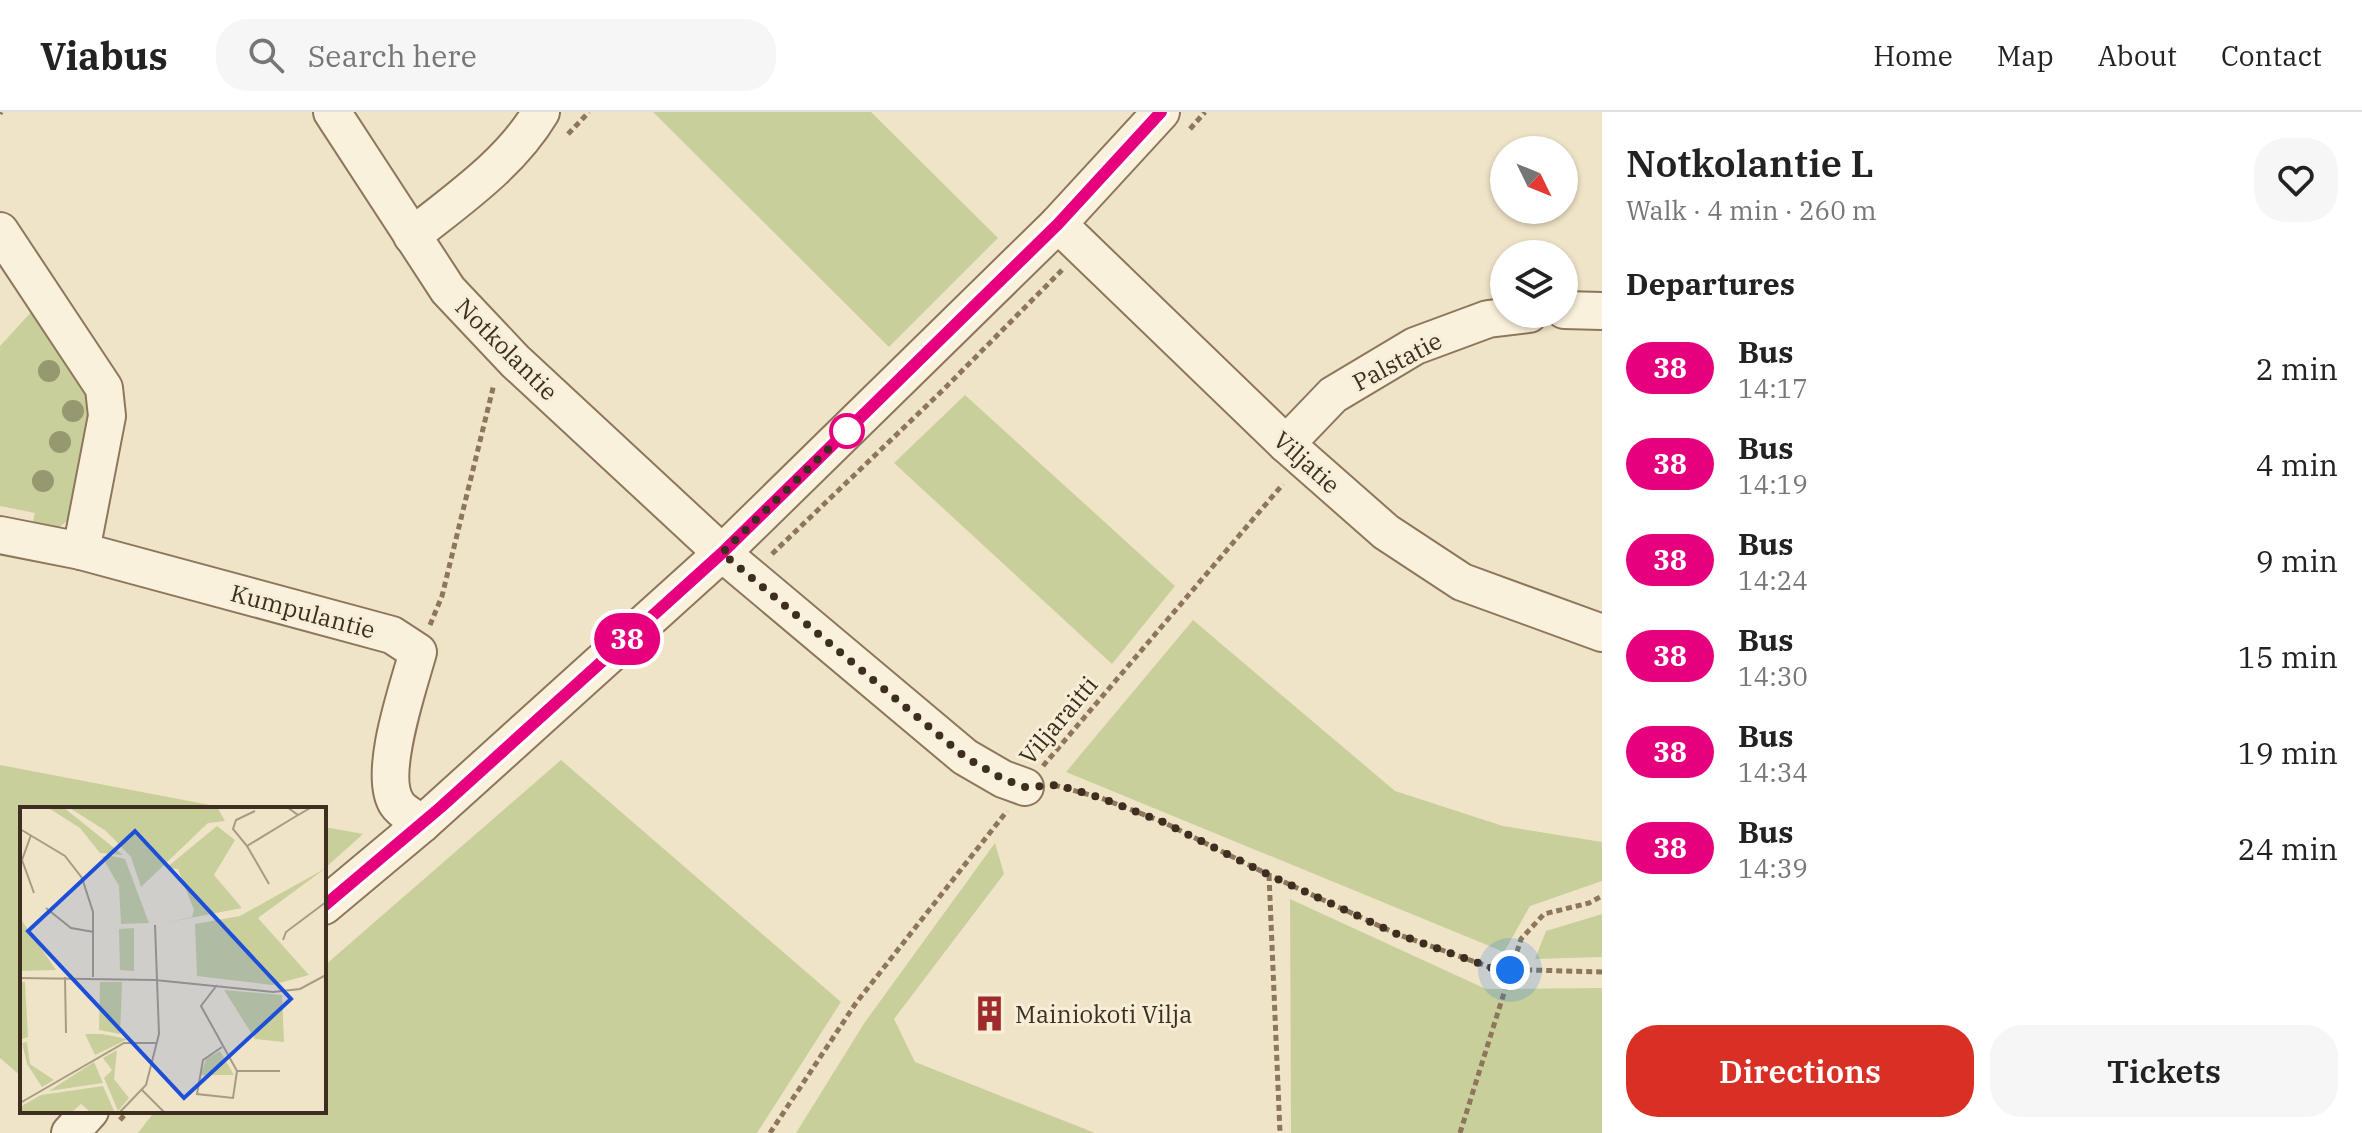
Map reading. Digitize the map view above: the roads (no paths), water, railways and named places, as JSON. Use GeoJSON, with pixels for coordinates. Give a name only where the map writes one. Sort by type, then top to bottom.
{"type":"FeatureCollection","features":[{"type":"Feature","properties":{"kind":"street","name":"Notkolantie"},"geometry":{"type":"LineString","coordinates":[[332,112],[448,290],[511,355],[722,553],[965,757],[1003,779],[1025,787]]}},
{"type":"Feature","properties":{"kind":"street"},"geometry":{"type":"LineString","coordinates":[[412,236],[491,174],[534,125],[541,112]]}},
{"type":"Feature","properties":{"kind":"street"},"geometry":{"type":"LineString","coordinates":[[326,904],[422,824],[722,553],[1058,224],[1161,112]]}},
{"type":"Feature","properties":{"kind":"street","name":"Viljatie"},"geometry":{"type":"LineString","coordinates":[[1058,224],[1295,452],[1386,532],[1462,582],[1602,633]]}},
{"type":"Feature","properties":{"kind":"street"},"geometry":{"type":"LineString","coordinates":[[0,231],[104,388],[107,416],[81,551]]}},
{"type":"Feature","properties":{"kind":"street"},"geometry":{"type":"LineString","coordinates":[[1578,310],[1602,311]]}},
{"type":"Feature","properties":{"kind":"street","name":"Palstatie"},"geometry":{"type":"LineString","coordinates":[[1295,452],[1333,395],[1415,346],[1490,319]]}},
{"type":"Feature","properties":{"kind":"street","name":"Kumpulantie"},"geometry":{"type":"LineString","coordinates":[[0,535],[81,551],[392,635],[418,652],[397,728],[388,777],[397,804],[422,824]]}},
{"type":"Feature","properties":{"kind":"street"},"geometry":{"type":"LineString","coordinates":[[70,1133],[88,1113]]}},
{"type":"Feature","properties":{"kind":"place","name":"Mainiokoti Vilja"},"geometry":{"type":"Point","coordinates":[989,1014]}}]}
